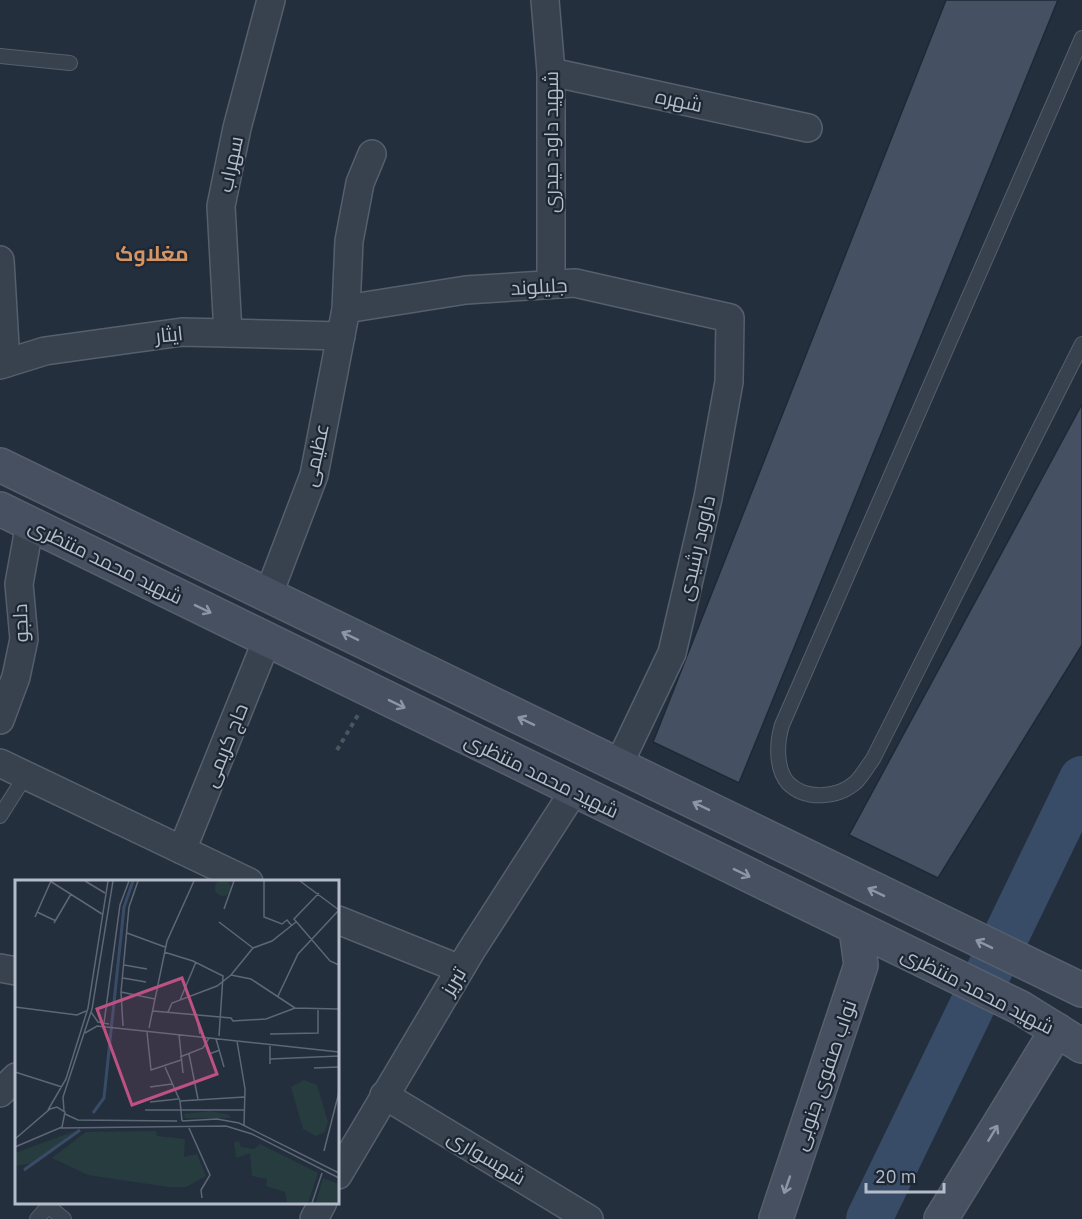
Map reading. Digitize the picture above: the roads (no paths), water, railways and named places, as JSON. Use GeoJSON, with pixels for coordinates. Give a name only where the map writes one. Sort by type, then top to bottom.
{"type":"FeatureCollection","features":[{"type":"Feature","properties":{"kind":"main road","name":"شهید محمد منتظری"},"geometry":{"type":"LineString","coordinates":[[0,465],[1082,990]]}},
{"type":"Feature","properties":{"kind":"main road","name":"شهید محمد منتظری"},"geometry":{"type":"LineString","coordinates":[[0,509],[856,929],[885,961],[1018,1016],[1062,1041]]}},
{"type":"Feature","properties":{"kind":"main road","name":"نواب صفوی جنوبی"},"geometry":{"type":"LineString","coordinates":[[776,1219],[885,961]]}},
{"type":"Feature","properties":{"kind":"main road"},"geometry":{"type":"LineString","coordinates":[[941,1219],[1062,1041]]}},
{"type":"Feature","properties":{"kind":"street","name":"سهراب"},"geometry":{"type":"LineString","coordinates":[[228,333],[221,206],[237,128],[271,0]]}},
{"type":"Feature","properties":{"kind":"street","name":"شهید داود حیدری"},"geometry":{"type":"LineString","coordinates":[[545,0],[550,72],[551,284]]}},
{"type":"Feature","properties":{"kind":"street","name":"شهره"},"geometry":{"type":"LineString","coordinates":[[550,72],[808,128]]}},
{"type":"Feature","properties":{"kind":"street","name":"عظیمی"},"geometry":{"type":"LineString","coordinates":[[268,596],[314,475],[346,309],[349,242],[360,183],[372,154]]}},
{"type":"Feature","properties":{"kind":"street"},"geometry":{"type":"LineString","coordinates":[[0,260],[3,364]]}},
{"type":"Feature","properties":{"kind":"street","name":"جلیلوند"},"geometry":{"type":"LineString","coordinates":[[346,309],[435,294],[575,283],[730,318]]}},
{"type":"Feature","properties":{"kind":"street","name":"داوود رشیدی"},"geometry":{"type":"LineString","coordinates":[[618,766],[672,653],[708,498],[729,382],[730,318]]}},
{"type":"Feature","properties":{"kind":"street","name":"ایثار"},"geometry":{"type":"LineString","coordinates":[[3,364],[45,351],[182,332],[341,336]]}},
{"type":"Feature","properties":{"kind":"street","name":"دلجو"},"geometry":{"type":"LineString","coordinates":[[0,720],[16,677],[24,639],[19,584],[30,523]]}},
{"type":"Feature","properties":{"kind":"street","name":"حاج کریمی"},"geometry":{"type":"LineString","coordinates":[[182,850],[267,640]]}},
{"type":"Feature","properties":{"kind":"street"},"geometry":{"type":"LineString","coordinates":[[0,763],[245,880]]}},
{"type":"Feature","properties":{"kind":"street","name":"تبریز"},"geometry":{"type":"LineString","coordinates":[[339,1173],[460,969],[574,791]]}},
{"type":"Feature","properties":{"kind":"street"},"geometry":{"type":"LineString","coordinates":[[339,920],[460,969]]}},
{"type":"Feature","properties":{"kind":"street"},"geometry":{"type":"LineString","coordinates":[[0,968],[15,970]]}},
{"type":"Feature","properties":{"kind":"street"},"geometry":{"type":"LineString","coordinates":[[0,1093],[15,1078]]}},
{"type":"Feature","properties":{"kind":"street","name":"شهسواری"},"geometry":{"type":"LineString","coordinates":[[384,1095],[590,1219]]}},
{"type":"Feature","properties":{"kind":"street"},"geometry":{"type":"LineString","coordinates":[[314,1219],[322,1204]]}},
{"type":"Feature","properties":{"kind":"lane"},"geometry":{"type":"LineString","coordinates":[[1082,38],[782,725],[777,742],[783,773],[787,782],[804,793],[834,794],[856,782],[873,759],[1082,344]]}},
{"type":"Feature","properties":{"kind":"lane"},"geometry":{"type":"LineString","coordinates":[[0,56],[70,63]]}},
{"type":"Feature","properties":{"kind":"lane"},"geometry":{"type":"LineString","coordinates":[[0,816],[26,775]]}},
{"type":"Feature","properties":{"kind":"lane"},"geometry":{"type":"LineString","coordinates":[[37,1219],[50,1204],[64,1219]]}},
{"type":"Feature","properties":{"kind":"waterway"},"geometry":{"type":"LineString","coordinates":[[869,1219],[1082,779]]}},
{"type":"Feature","properties":{"kind":"district","name":"مغلاوک"},"geometry":{"type":"Point","coordinates":[152,253]}}]}
